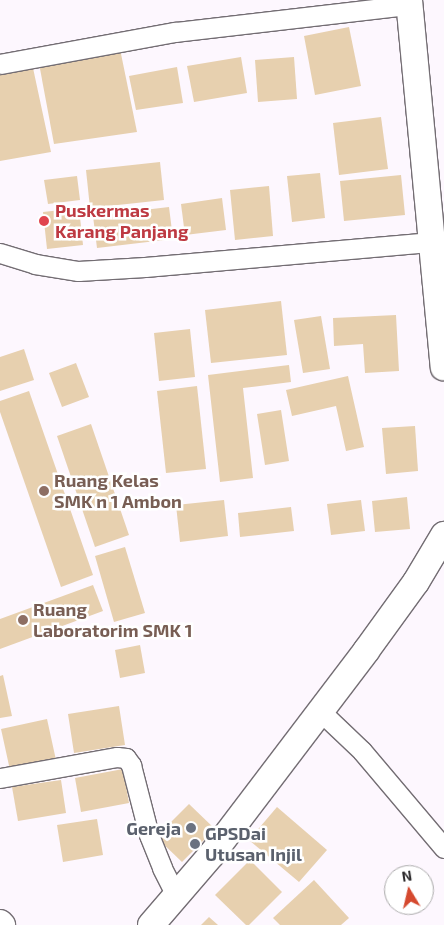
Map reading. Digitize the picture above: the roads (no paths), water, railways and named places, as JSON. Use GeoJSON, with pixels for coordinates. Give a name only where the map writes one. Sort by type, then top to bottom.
{"type":"FeatureCollection","features":[{"type":"Feature","properties":{"kind":"street"},"geometry":{"type":"LineString","coordinates":[[0,64],[175,32],[410,2],[444,367]]}},
{"type":"Feature","properties":{"kind":"street"},"geometry":{"type":"LineString","coordinates":[[0,253],[35,264],[78,271],[432,242]]}},
{"type":"Feature","properties":{"kind":"street"},"geometry":{"type":"LineString","coordinates":[[151,925],[177,897],[244,814],[319,710],[366,651],[416,582],[444,535]]}},
{"type":"Feature","properties":{"kind":"street"},"geometry":{"type":"LineString","coordinates":[[319,710],[362,751],[444,848]]}},
{"type":"Feature","properties":{"kind":"street"},"geometry":{"type":"LineString","coordinates":[[0,778],[117,757],[126,758],[131,765],[152,843],[177,897]]}},
{"type":"Feature","properties":{"kind":"place","name":"Puskermas Karang Panjang"},"geometry":{"type":"Point","coordinates":[44,221]}},
{"type":"Feature","properties":{"kind":"place","name":"Ruang Kelas SMK n 1 Ambon"},"geometry":{"type":"Point","coordinates":[44,491]}},
{"type":"Feature","properties":{"kind":"place","name":"Ruang Laboratorim SMK 1"},"geometry":{"type":"Point","coordinates":[23,620]}},
{"type":"Feature","properties":{"kind":"place","name":"Gereja"},"geometry":{"type":"Point","coordinates":[191,828]}},
{"type":"Feature","properties":{"kind":"place","name":"GPSDai Utusan Injil"},"geometry":{"type":"Point","coordinates":[195,844]}}]}
